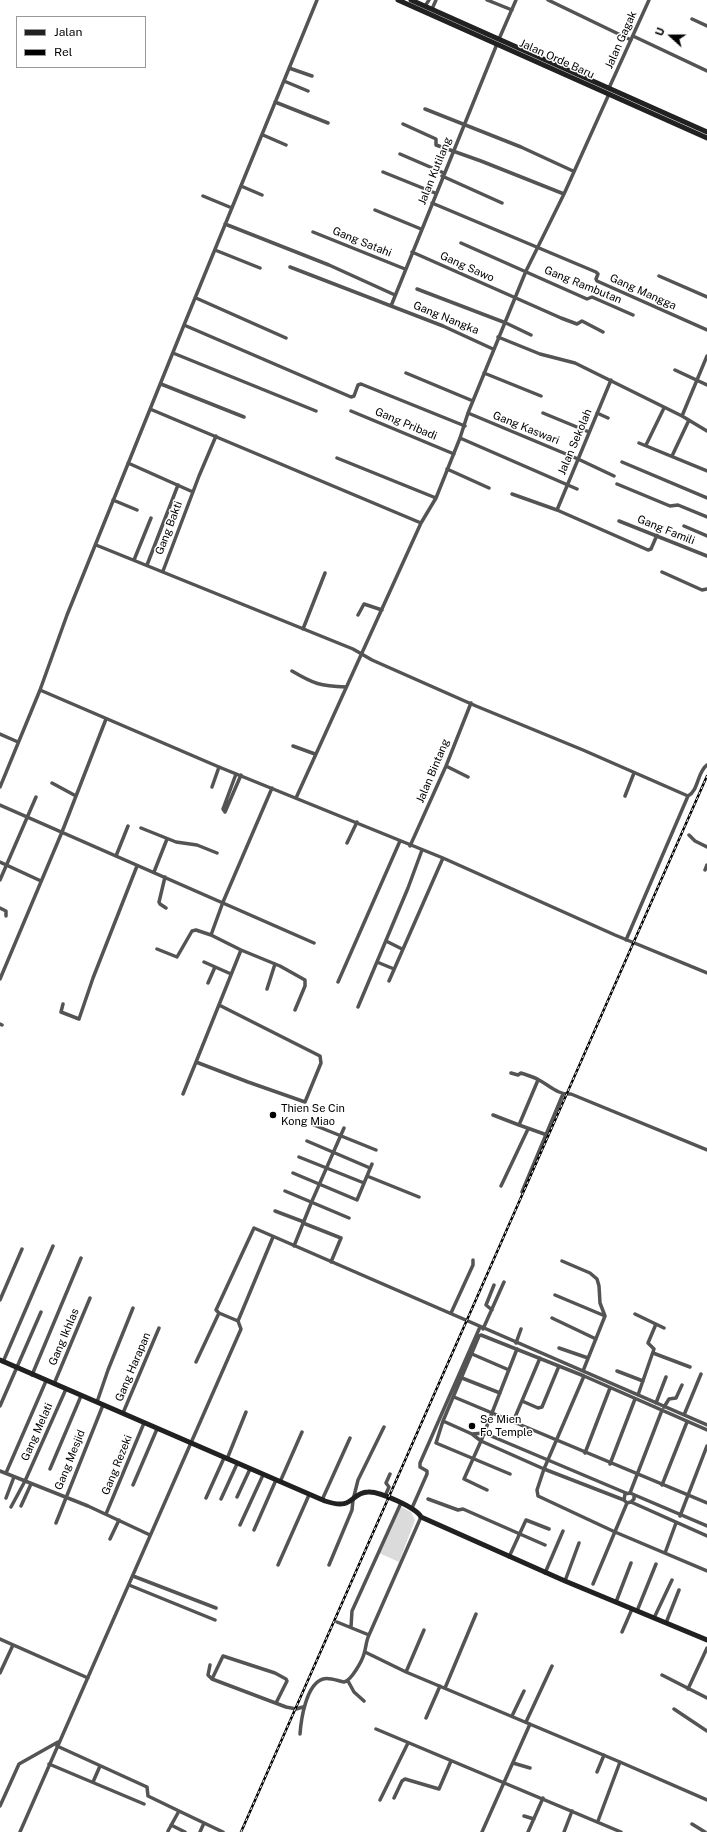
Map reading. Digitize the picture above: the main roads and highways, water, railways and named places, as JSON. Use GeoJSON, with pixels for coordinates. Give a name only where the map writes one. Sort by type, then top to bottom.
{"type":"FeatureCollection","features":[{"type":"Feature","properties":{"kind":"main road","name":"Jalan Orde Baru"},"geometry":{"type":"LineString","coordinates":[[398,0],[498,41]]}},
{"type":"Feature","properties":{"kind":"main road","name":"Jalan Orde Baru"},"geometry":{"type":"LineString","coordinates":[[411,0],[707,138]]}},
{"type":"Feature","properties":{"kind":"main road","name":"Jalan Orde Baru"},"geometry":{"type":"LineString","coordinates":[[609,91],[707,132]]}},
{"type":"Feature","properties":{"kind":"main road"},"geometry":{"type":"LineString","coordinates":[[2,1361],[322,1500],[338,1505],[353,1500],[363,1493],[370,1492],[385,1496],[412,1508],[418,1512],[421,1517],[509,1557],[707,1640]]}},
{"type":"Feature","properties":{"kind":"railway"},"geometry":{"type":"LineString","coordinates":[[241,1832],[707,776]]}},
{"type":"Feature","properties":{"kind":"place","name":"Thien Se Cin Kong Miao"},"geometry":{"type":"Point","coordinates":[273,1115]}},
{"type":"Feature","properties":{"kind":"place","name":"Se Mien Fo Temple"},"geometry":{"type":"Point","coordinates":[472,1426]}}]}
